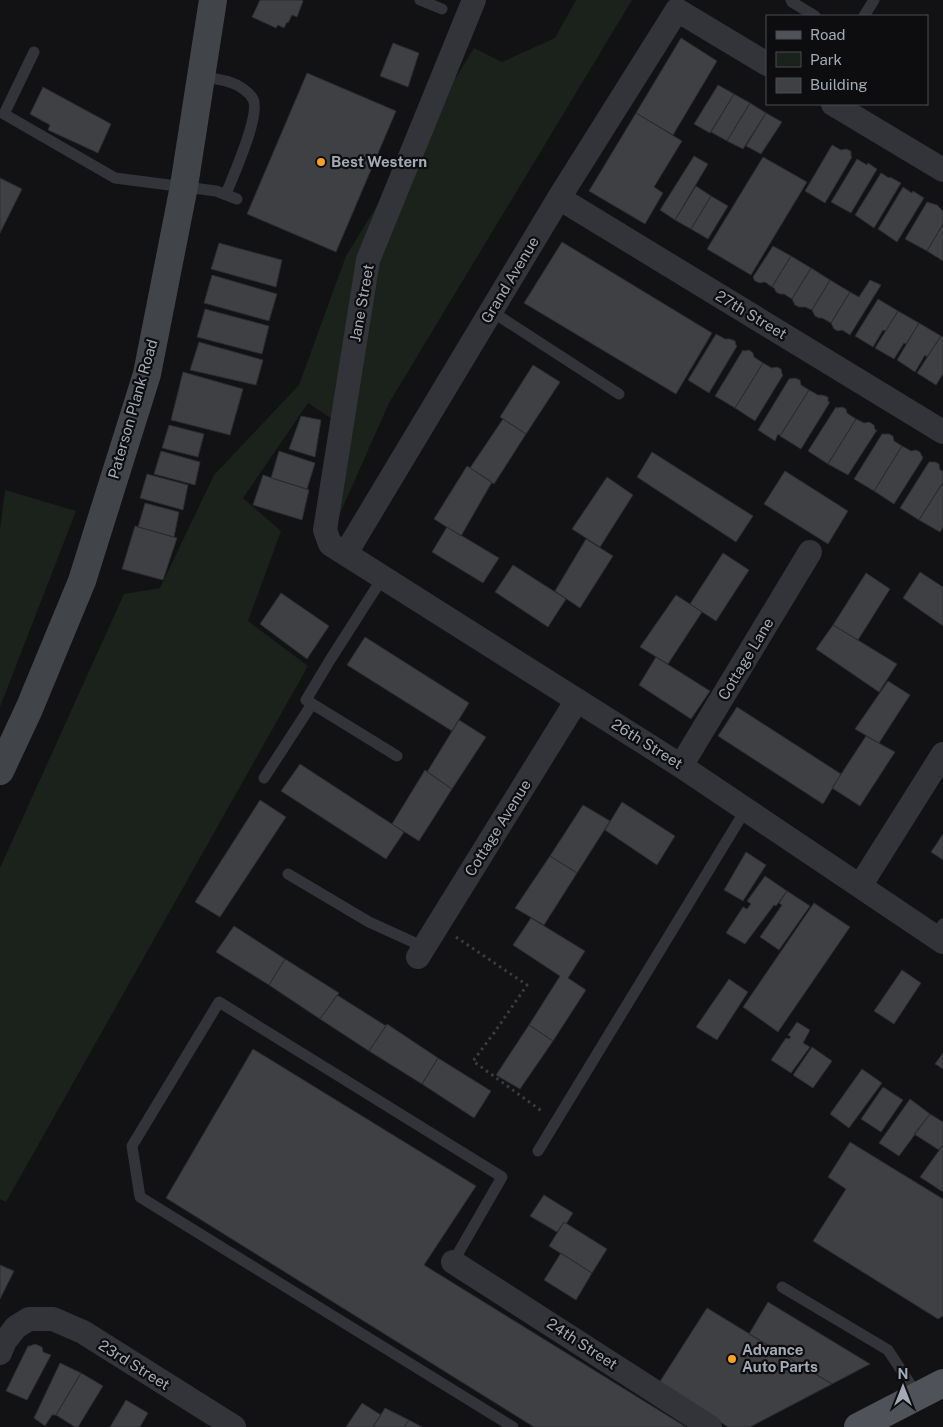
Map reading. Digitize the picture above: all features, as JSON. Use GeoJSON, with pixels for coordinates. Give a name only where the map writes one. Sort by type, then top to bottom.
{"type":"FeatureCollection","features":[{"type":"Feature","properties":{"kind":"main road","name":"Paterson Plank Road"},"geometry":{"type":"LineString","coordinates":[[0,771],[29,709],[85,571],[147,374],[184,186],[213,0]]}},
{"type":"Feature","properties":{"kind":"main road"},"geometry":{"type":"LineString","coordinates":[[858,1427],[943,1383]]}},
{"type":"Feature","properties":{"kind":"street","name":"Jane Street"},"geometry":{"type":"LineString","coordinates":[[346,553],[330,544],[325,530],[368,260],[474,0]]}},
{"type":"Feature","properties":{"kind":"street","name":"Grand Avenue"},"geometry":{"type":"LineString","coordinates":[[346,553],[491,311],[677,10],[766,63]]}},
{"type":"Feature","properties":{"kind":"street"},"geometry":{"type":"LineString","coordinates":[[835,105],[943,170]]}},
{"type":"Feature","properties":{"kind":"street","name":"27th Street"},"geometry":{"type":"LineString","coordinates":[[560,198],[943,432]]}},
{"type":"Feature","properties":{"kind":"street","name":"Cottage Lane"},"geometry":{"type":"LineString","coordinates":[[681,766],[810,552]]}},
{"type":"Feature","properties":{"kind":"street","name":"26th Street"},"geometry":{"type":"LineString","coordinates":[[346,553],[681,766],[860,886],[940,934]]}},
{"type":"Feature","properties":{"kind":"street","name":"Cottage Avenue"},"geometry":{"type":"LineString","coordinates":[[421,952],[577,700]]}},
{"type":"Feature","properties":{"kind":"street"},"geometry":{"type":"LineString","coordinates":[[860,886],[943,754]]}},
{"type":"Feature","properties":{"kind":"street","name":"24th Street"},"geometry":{"type":"LineString","coordinates":[[453,1262],[710,1427]]}},
{"type":"Feature","properties":{"kind":"street","name":"23rd Street"},"geometry":{"type":"LineString","coordinates":[[0,1353],[5,1341],[16,1327],[29,1319],[53,1319],[83,1332],[234,1427]]}},
{"type":"Feature","properties":{"kind":"lane"},"geometry":{"type":"LineString","coordinates":[[420,0],[442,9]]}},
{"type":"Feature","properties":{"kind":"lane"},"geometry":{"type":"LineString","coordinates":[[791,0],[813,15]]}},
{"type":"Feature","properties":{"kind":"lane"},"geometry":{"type":"LineString","coordinates":[[865,15],[874,0]]}},
{"type":"Feature","properties":{"kind":"lane"},"geometry":{"type":"LineString","coordinates":[[34,52],[4,114],[115,178],[184,186],[216,191],[232,196],[251,129],[255,110],[253,100],[247,92],[232,82],[202,77]]}},
{"type":"Feature","properties":{"kind":"lane"},"geometry":{"type":"LineString","coordinates":[[491,311],[620,394]]}},
{"type":"Feature","properties":{"kind":"lane"},"geometry":{"type":"LineString","coordinates":[[384,577],[306,700],[397,756]]}},
{"type":"Feature","properties":{"kind":"lane"},"geometry":{"type":"LineString","coordinates":[[264,778],[312,704]]}},
{"type":"Feature","properties":{"kind":"lane"},"geometry":{"type":"LineString","coordinates":[[538,1151],[746,809]]}},
{"type":"Feature","properties":{"kind":"lane"},"geometry":{"type":"LineString","coordinates":[[288,874],[421,952]]}},
{"type":"Feature","properties":{"kind":"lane"},"geometry":{"type":"LineString","coordinates":[[453,1262],[502,1178],[220,1002],[132,1146],[140,1197],[513,1427]]}},
{"type":"Feature","properties":{"kind":"lane"},"geometry":{"type":"LineString","coordinates":[[782,1287],[888,1350],[918,1396]]}},
{"type":"Feature","properties":{"kind":"path"},"geometry":{"type":"LineString","coordinates":[[437,926],[527,985],[472,1061],[556,1121]]}},
{"type":"Feature","properties":{"kind":"green space"},"geometry":{"type":"Polygon","coordinates":[[[576,0],[632,0],[389,403],[338,518],[332,419],[308,403],[243,498],[281,531],[248,621],[308,666],[6,1202],[0,1199],[0,868],[124,594],[160,588],[214,475],[299,385],[346,256],[474,48],[502,62],[555,38],[576,0]]]}},
{"type":"Feature","properties":{"kind":"green space"},"geometry":{"type":"Polygon","coordinates":[[[5,490],[76,511],[0,707],[0,530],[5,490]]]}},
{"type":"Feature","properties":{"kind":"building"},"geometry":{"type":"Polygon","coordinates":[[[260,0],[303,1],[297,17],[292,15],[284,28],[278,25],[276,28],[252,17],[260,0]]]}},
{"type":"Feature","properties":{"kind":"building"},"geometry":{"type":"Polygon","coordinates":[[[681,38],[717,61],[673,135],[636,113],[681,38]]]}},
{"type":"Feature","properties":{"kind":"building"},"geometry":{"type":"Polygon","coordinates":[[[393,43],[419,53],[408,87],[380,76],[393,43]]]}},
{"type":"Feature","properties":{"kind":"building","name":"Best Western"},"geometry":{"type":"Polygon","coordinates":[[[307,73],[396,111],[336,252],[247,214],[307,73]]]}},
{"type":"Feature","properties":{"kind":"building"},"geometry":{"type":"Polygon","coordinates":[[[718,85],[734,94],[710,133],[694,124],[718,85]]]}},
{"type":"Feature","properties":{"kind":"building"},"geometry":{"type":"Polygon","coordinates":[[[43,87],[111,124],[98,153],[48,130],[50,125],[30,114],[43,87]]]}},
{"type":"Feature","properties":{"kind":"building"},"geometry":{"type":"Polygon","coordinates":[[[734,94],[750,103],[727,141],[711,132],[734,94]]]}},
{"type":"Feature","properties":{"kind":"building"},"geometry":{"type":"Polygon","coordinates":[[[750,103],[766,113],[743,149],[727,141],[750,103]]]}},
{"type":"Feature","properties":{"kind":"building"},"geometry":{"type":"Polygon","coordinates":[[[636,113],[682,141],[654,187],[663,193],[645,224],[589,191],[636,113]]]}},
{"type":"Feature","properties":{"kind":"building"},"geometry":{"type":"Polygon","coordinates":[[[766,113],[782,122],[761,154],[746,146],[766,113]]]}},
{"type":"Feature","properties":{"kind":"building"},"geometry":{"type":"Polygon","coordinates":[[[832,145],[841,150],[851,151],[852,157],[825,203],[805,191],[832,145]]]}},
{"type":"Feature","properties":{"kind":"building"},"geometry":{"type":"Polygon","coordinates":[[[694,156],[708,164],[675,220],[660,210],[694,156]]]}},
{"type":"Feature","properties":{"kind":"building"},"geometry":{"type":"Polygon","coordinates":[[[763,157],[807,182],[751,275],[707,249],[763,157]]]}},
{"type":"Feature","properties":{"kind":"building"},"geometry":{"type":"Polygon","coordinates":[[[857,159],[877,169],[851,213],[831,202],[857,159]]]}},
{"type":"Feature","properties":{"kind":"building"},"geometry":{"type":"Polygon","coordinates":[[[881,173],[901,183],[874,228],[855,215],[881,173]]]}},
{"type":"Feature","properties":{"kind":"building"},"geometry":{"type":"Polygon","coordinates":[[[0,178],[22,189],[0,233],[0,178]]]}},
{"type":"Feature","properties":{"kind":"building"},"geometry":{"type":"Polygon","coordinates":[[[696,186],[711,196],[691,229],[675,220],[696,186]]]}},
{"type":"Feature","properties":{"kind":"building"},"geometry":{"type":"Polygon","coordinates":[[[903,187],[924,198],[897,242],[878,229],[903,187]]]}},
{"type":"Feature","properties":{"kind":"building"},"geometry":{"type":"Polygon","coordinates":[[[711,196],[728,206],[708,239],[691,229],[711,196]]]}},
{"type":"Feature","properties":{"kind":"building"},"geometry":{"type":"Polygon","coordinates":[[[927,202],[937,205],[943,211],[943,224],[927,251],[905,239],[927,202]]]}},
{"type":"Feature","properties":{"kind":"building"},"geometry":{"type":"Polygon","coordinates":[[[943,224],[943,261],[927,251],[943,224]]]}},
{"type":"Feature","properties":{"kind":"building"},"geometry":{"type":"Polygon","coordinates":[[[562,242],[712,333],[676,394],[524,303],[562,242]]]}},
{"type":"Feature","properties":{"kind":"building"},"geometry":{"type":"Polygon","coordinates":[[[219,243],[282,260],[276,287],[211,269],[219,243]]]}},
{"type":"Feature","properties":{"kind":"building"},"geometry":{"type":"Polygon","coordinates":[[[773,246],[791,256],[772,287],[765,282],[755,281],[753,277],[773,246]]]}},
{"type":"Feature","properties":{"kind":"building"},"geometry":{"type":"Polygon","coordinates":[[[791,256],[811,268],[792,299],[776,292],[772,287],[791,256]]]}},
{"type":"Feature","properties":{"kind":"building"},"geometry":{"type":"Polygon","coordinates":[[[811,268],[830,280],[812,310],[795,305],[792,299],[811,268]]]}},
{"type":"Feature","properties":{"kind":"building"},"geometry":{"type":"Polygon","coordinates":[[[212,275],[277,294],[269,321],[204,303],[212,275]]]}},
{"type":"Feature","properties":{"kind":"building"},"geometry":{"type":"Polygon","coordinates":[[[830,280],[850,292],[831,323],[815,316],[812,310],[830,280]]]}},
{"type":"Feature","properties":{"kind":"building"},"geometry":{"type":"Polygon","coordinates":[[[870,280],[881,285],[850,335],[842,330],[834,329],[831,323],[850,292],[859,297],[870,280]]]}},
{"type":"Feature","properties":{"kind":"building"},"geometry":{"type":"Polygon","coordinates":[[[878,299],[898,311],[886,331],[883,330],[873,347],[855,336],[878,299]]]}},
{"type":"Feature","properties":{"kind":"building"},"geometry":{"type":"Polygon","coordinates":[[[205,309],[269,326],[262,354],[197,337],[205,309]]]}},
{"type":"Feature","properties":{"kind":"building"},"geometry":{"type":"Polygon","coordinates":[[[898,311],[919,323],[894,359],[875,348],[898,311]]]}},
{"type":"Feature","properties":{"kind":"building"},"geometry":{"type":"Polygon","coordinates":[[[919,323],[941,336],[927,357],[925,355],[915,372],[897,360],[919,323]]]}},
{"type":"Feature","properties":{"kind":"building"},"geometry":{"type":"Polygon","coordinates":[[[716,334],[725,339],[735,341],[737,346],[709,393],[688,380],[716,334]]]}},
{"type":"Feature","properties":{"kind":"building"},"geometry":{"type":"Polygon","coordinates":[[[941,336],[943,337],[943,374],[936,385],[917,373],[941,336]]]}},
{"type":"Feature","properties":{"kind":"building"},"geometry":{"type":"Polygon","coordinates":[[[199,342],[263,360],[256,385],[190,370],[199,342]]]}},
{"type":"Feature","properties":{"kind":"building"},"geometry":{"type":"Polygon","coordinates":[[[743,350],[749,350],[753,353],[754,357],[763,363],[735,408],[715,396],[743,350]]]}},
{"type":"Feature","properties":{"kind":"building"},"geometry":{"type":"Polygon","coordinates":[[[763,363],[772,368],[777,367],[781,369],[783,375],[755,421],[735,408],[763,363]]]}},
{"type":"Feature","properties":{"kind":"building"},"geometry":{"type":"Polygon","coordinates":[[[533,365],[560,382],[526,434],[500,417],[533,365]]]}},
{"type":"Feature","properties":{"kind":"building"},"geometry":{"type":"Polygon","coordinates":[[[183,372],[243,389],[230,435],[171,420],[183,372]]]}},
{"type":"Feature","properties":{"kind":"building"},"geometry":{"type":"Polygon","coordinates":[[[795,378],[800,380],[801,385],[809,390],[775,441],[758,430],[789,379],[795,378]]]}},
{"type":"Feature","properties":{"kind":"building"},"geometry":{"type":"Polygon","coordinates":[[[809,390],[818,395],[828,397],[828,402],[830,402],[801,449],[780,436],[809,390]]]}},
{"type":"Feature","properties":{"kind":"building"},"geometry":{"type":"Polygon","coordinates":[[[836,407],[846,409],[847,413],[856,419],[828,464],[808,451],[836,407]]]}},
{"type":"Feature","properties":{"kind":"building"},"geometry":{"type":"Polygon","coordinates":[[[301,416],[321,420],[315,457],[289,449],[301,416]]]}},
{"type":"Feature","properties":{"kind":"building"},"geometry":{"type":"Polygon","coordinates":[[[503,419],[526,434],[494,484],[470,468],[503,419]]]}},
{"type":"Feature","properties":{"kind":"building"},"geometry":{"type":"Polygon","coordinates":[[[856,419],[864,423],[869,422],[877,430],[848,475],[828,464],[856,419]]]}},
{"type":"Feature","properties":{"kind":"building"},"geometry":{"type":"Polygon","coordinates":[[[169,425],[204,434],[198,457],[162,448],[169,425]]]}},
{"type":"Feature","properties":{"kind":"building"},"geometry":{"type":"Polygon","coordinates":[[[882,434],[893,436],[894,441],[902,446],[874,491],[854,479],[882,434]]]}},
{"type":"Feature","properties":{"kind":"building"},"geometry":{"type":"Polygon","coordinates":[[[902,446],[911,451],[916,450],[920,452],[923,458],[894,504],[874,491],[902,446]]]}},
{"type":"Feature","properties":{"kind":"building"},"geometry":{"type":"Polygon","coordinates":[[[161,451],[200,462],[195,485],[154,474],[161,451]]]}},
{"type":"Feature","properties":{"kind":"building"},"geometry":{"type":"Polygon","coordinates":[[[279,451],[315,463],[307,489],[271,478],[279,451]]]}},
{"type":"Feature","properties":{"kind":"building"},"geometry":{"type":"Polygon","coordinates":[[[652,452],[753,516],[736,542],[637,477],[652,452]]]}},
{"type":"Feature","properties":{"kind":"building"},"geometry":{"type":"Polygon","coordinates":[[[929,462],[939,464],[940,470],[943,471],[943,482],[919,520],[900,508],[929,462]]]}},
{"type":"Feature","properties":{"kind":"building"},"geometry":{"type":"Polygon","coordinates":[[[467,466],[492,482],[461,536],[434,519],[467,466]]]}},
{"type":"Feature","properties":{"kind":"building"},"geometry":{"type":"Polygon","coordinates":[[[785,471],[848,511],[828,544],[764,504],[785,471]]]}},
{"type":"Feature","properties":{"kind":"building"},"geometry":{"type":"Polygon","coordinates":[[[147,474],[188,485],[183,510],[140,498],[147,474]]]}},
{"type":"Feature","properties":{"kind":"building"},"geometry":{"type":"Polygon","coordinates":[[[263,475],[309,490],[302,520],[253,505],[263,475]]]}},
{"type":"Feature","properties":{"kind":"building"},"geometry":{"type":"Polygon","coordinates":[[[607,477],[633,495],[600,547],[572,529],[607,477]]]}},
{"type":"Feature","properties":{"kind":"building"},"geometry":{"type":"Polygon","coordinates":[[[943,482],[943,527],[940,532],[919,520],[943,482]]]}},
{"type":"Feature","properties":{"kind":"building"},"geometry":{"type":"Polygon","coordinates":[[[145,503],[179,512],[174,537],[138,527],[145,503]]]}},
{"type":"Feature","properties":{"kind":"building"},"geometry":{"type":"Polygon","coordinates":[[[135,526],[177,538],[163,580],[122,569],[135,526]]]}},
{"type":"Feature","properties":{"kind":"building"},"geometry":{"type":"Polygon","coordinates":[[[447,527],[499,558],[483,583],[432,552],[447,527]]]}},
{"type":"Feature","properties":{"kind":"building"},"geometry":{"type":"Polygon","coordinates":[[[586,539],[613,556],[580,608],[555,591],[586,539]]]}},
{"type":"Feature","properties":{"kind":"building"},"geometry":{"type":"Polygon","coordinates":[[[723,553],[749,570],[716,621],[690,604],[723,553]]]}},
{"type":"Feature","properties":{"kind":"building"},"geometry":{"type":"Polygon","coordinates":[[[513,565],[566,599],[548,627],[495,592],[513,565]]]}},
{"type":"Feature","properties":{"kind":"building"},"geometry":{"type":"Polygon","coordinates":[[[920,572],[943,587],[943,626],[903,598],[920,572]]]}},
{"type":"Feature","properties":{"kind":"building"},"geometry":{"type":"Polygon","coordinates":[[[866,573],[890,589],[858,640],[833,625],[866,573]]]}},
{"type":"Feature","properties":{"kind":"building"},"geometry":{"type":"Polygon","coordinates":[[[281,593],[329,626],[307,659],[260,624],[281,593]]]}},
{"type":"Feature","properties":{"kind":"building"},"geometry":{"type":"Polygon","coordinates":[[[676,595],[702,612],[668,664],[640,647],[676,595]]]}},
{"type":"Feature","properties":{"kind":"building"},"geometry":{"type":"Polygon","coordinates":[[[833,625],[897,664],[879,692],[816,649],[833,625]]]}},
{"type":"Feature","properties":{"kind":"building"},"geometry":{"type":"Polygon","coordinates":[[[365,637],[469,703],[452,731],[347,665],[365,637]]]}},
{"type":"Feature","properties":{"kind":"building"},"geometry":{"type":"Polygon","coordinates":[[[656,657],[710,691],[691,719],[639,685],[656,657]]]}},
{"type":"Feature","properties":{"kind":"building"},"geometry":{"type":"Polygon","coordinates":[[[888,681],[910,695],[879,743],[855,729],[888,681]]]}},
{"type":"Feature","properties":{"kind":"building"},"geometry":{"type":"Polygon","coordinates":[[[737,707],[841,774],[823,804],[718,736],[737,707]]]}},
{"type":"Feature","properties":{"kind":"building"},"geometry":{"type":"Polygon","coordinates":[[[459,720],[486,737],[452,789],[427,772],[459,720]]]}},
{"type":"Feature","properties":{"kind":"building"},"geometry":{"type":"Polygon","coordinates":[[[866,736],[895,752],[860,806],[832,788],[866,736]]]}},
{"type":"Feature","properties":{"kind":"building"},"geometry":{"type":"Polygon","coordinates":[[[300,764],[404,832],[386,859],[281,791],[300,764]]]}},
{"type":"Feature","properties":{"kind":"building"},"geometry":{"type":"Polygon","coordinates":[[[425,770],[452,789],[419,841],[392,824],[425,770]]]}},
{"type":"Feature","properties":{"kind":"building"},"geometry":{"type":"Polygon","coordinates":[[[260,800],[286,817],[220,917],[195,902],[260,800]]]}},
{"type":"Feature","properties":{"kind":"building"},"geometry":{"type":"Polygon","coordinates":[[[622,802],[675,836],[657,865],[605,830],[622,802]]]}},
{"type":"Feature","properties":{"kind":"building"},"geometry":{"type":"Polygon","coordinates":[[[583,805],[610,821],[577,873],[550,856],[583,805]]]}},
{"type":"Feature","properties":{"kind":"building"},"geometry":{"type":"Polygon","coordinates":[[[943,834],[943,860],[931,852],[943,834]]]}},
{"type":"Feature","properties":{"kind":"building"},"geometry":{"type":"Polygon","coordinates":[[[746,852],[766,865],[743,901],[724,890],[746,852]]]}},
{"type":"Feature","properties":{"kind":"building"},"geometry":{"type":"Polygon","coordinates":[[[550,856],[577,873],[544,925],[515,908],[550,856]]]}},
{"type":"Feature","properties":{"kind":"building"},"geometry":{"type":"Polygon","coordinates":[[[765,876],[787,891],[745,944],[726,933],[743,907],[747,909],[751,904],[747,901],[765,876]]]}},
{"type":"Feature","properties":{"kind":"building"},"geometry":{"type":"Polygon","coordinates":[[[787,891],[810,906],[779,950],[760,937],[782,905],[779,903],[787,891]]]}},
{"type":"Feature","properties":{"kind":"building"},"geometry":{"type":"Polygon","coordinates":[[[814,903],[850,927],[778,1032],[743,1007],[814,903]]]}},
{"type":"Feature","properties":{"kind":"building"},"geometry":{"type":"Polygon","coordinates":[[[531,918],[585,951],[568,978],[586,990],[553,1041],[529,1025],[560,976],[513,945],[531,918]]]}},
{"type":"Feature","properties":{"kind":"building"},"geometry":{"type":"Polygon","coordinates":[[[234,926],[285,959],[269,985],[216,952],[234,926]]]}},
{"type":"Feature","properties":{"kind":"building"},"geometry":{"type":"Polygon","coordinates":[[[285,959],[339,993],[320,1019],[269,985],[285,959]]]}},
{"type":"Feature","properties":{"kind":"building"},"geometry":{"type":"Polygon","coordinates":[[[902,970],[921,983],[894,1024],[874,1011],[902,970]]]}},
{"type":"Feature","properties":{"kind":"building"},"geometry":{"type":"Polygon","coordinates":[[[729,979],[748,992],[717,1040],[696,1027],[729,979]]]}},
{"type":"Feature","properties":{"kind":"building"},"geometry":{"type":"Polygon","coordinates":[[[337,995],[386,1026],[369,1051],[320,1019],[337,995]]]}},
{"type":"Feature","properties":{"kind":"building"},"geometry":{"type":"Polygon","coordinates":[[[797,1022],[810,1030],[803,1043],[810,1047],[791,1073],[771,1060],[786,1038],[789,1039],[791,1037],[788,1035],[797,1022]]]}},
{"type":"Feature","properties":{"kind":"building"},"geometry":{"type":"Polygon","coordinates":[[[387,1024],[438,1058],[422,1084],[369,1051],[387,1024]]]}},
{"type":"Feature","properties":{"kind":"building"},"geometry":{"type":"Polygon","coordinates":[[[529,1025],[553,1041],[520,1089],[496,1075],[529,1025]]]}},
{"type":"Feature","properties":{"kind":"building"},"geometry":{"type":"Polygon","coordinates":[[[812,1047],[832,1061],[813,1088],[793,1075],[812,1047]]]}},
{"type":"Feature","properties":{"kind":"building"},"geometry":{"type":"Polygon","coordinates":[[[253,1049],[476,1186],[424,1265],[686,1427],[534,1427],[166,1198],[253,1049]]]}},
{"type":"Feature","properties":{"kind":"building"},"geometry":{"type":"Polygon","coordinates":[[[943,1053],[943,1069],[935,1064],[943,1053]]]}},
{"type":"Feature","properties":{"kind":"building"},"geometry":{"type":"Polygon","coordinates":[[[438,1058],[491,1091],[474,1118],[422,1084],[438,1058]]]}},
{"type":"Feature","properties":{"kind":"building"},"geometry":{"type":"Polygon","coordinates":[[[862,1069],[882,1083],[849,1128],[830,1114],[862,1069]]]}},
{"type":"Feature","properties":{"kind":"building"},"geometry":{"type":"Polygon","coordinates":[[[883,1087],[903,1100],[881,1132],[861,1119],[883,1087]]]}},
{"type":"Feature","properties":{"kind":"building"},"geometry":{"type":"Polygon","coordinates":[[[910,1099],[930,1114],[899,1156],[879,1143],[910,1099]]]}},
{"type":"Feature","properties":{"kind":"building"},"geometry":{"type":"Polygon","coordinates":[[[930,1114],[943,1122],[943,1145],[939,1150],[914,1134],[930,1114]]]}},
{"type":"Feature","properties":{"kind":"building"},"geometry":{"type":"Polygon","coordinates":[[[850,1142],[943,1199],[943,1316],[938,1319],[813,1241],[846,1189],[828,1177],[850,1142]]]}},
{"type":"Feature","properties":{"kind":"building"},"geometry":{"type":"Polygon","coordinates":[[[943,1145],[943,1192],[920,1177],[943,1145]]]}},
{"type":"Feature","properties":{"kind":"building"},"geometry":{"type":"Polygon","coordinates":[[[544,1195],[573,1213],[566,1224],[564,1222],[557,1232],[530,1216],[544,1195]]]}},
{"type":"Feature","properties":{"kind":"building"},"geometry":{"type":"Polygon","coordinates":[[[564,1222],[607,1249],[592,1273],[549,1246],[564,1222]]]}},
{"type":"Feature","properties":{"kind":"building"},"geometry":{"type":"Polygon","coordinates":[[[561,1253],[592,1273],[576,1300],[544,1280],[561,1253]]]}},
{"type":"Feature","properties":{"kind":"building"},"geometry":{"type":"Polygon","coordinates":[[[0,1265],[14,1271],[0,1299],[0,1265]]]}},
{"type":"Feature","properties":{"kind":"building"},"geometry":{"type":"Polygon","coordinates":[[[768,1302],[870,1364],[832,1384],[749,1334],[768,1302]]]}},
{"type":"Feature","properties":{"kind":"building","name":"Advance Auto Parts"},"geometry":{"type":"Polygon","coordinates":[[[707,1308],[832,1384],[750,1427],[728,1427],[659,1383],[707,1308]]]}},
{"type":"Feature","properties":{"kind":"building"},"geometry":{"type":"Polygon","coordinates":[[[35,1344],[42,1347],[43,1352],[51,1355],[27,1400],[6,1391],[28,1346],[35,1344]]]}},
{"type":"Feature","properties":{"kind":"building"},"geometry":{"type":"Polygon","coordinates":[[[60,1363],[81,1373],[56,1415],[52,1415],[45,1426],[34,1418],[60,1363]]]}},
{"type":"Feature","properties":{"kind":"building"},"geometry":{"type":"Polygon","coordinates":[[[81,1373],[103,1386],[78,1427],[75,1427],[56,1415],[81,1373]]]}},
{"type":"Feature","properties":{"kind":"building"},"geometry":{"type":"Polygon","coordinates":[[[126,1400],[148,1413],[140,1427],[110,1427],[126,1400]]]}},
{"type":"Feature","properties":{"kind":"building"},"geometry":{"type":"Polygon","coordinates":[[[362,1403],[381,1415],[373,1427],[346,1427],[362,1403]]]}},
{"type":"Feature","properties":{"kind":"building"},"geometry":{"type":"Polygon","coordinates":[[[385,1408],[409,1420],[404,1427],[373,1427],[385,1408]]]}},
{"type":"Feature","properties":{"kind":"building"},"geometry":{"type":"Polygon","coordinates":[[[409,1420],[422,1427],[404,1427],[409,1420]]]}},
{"type":"Feature","properties":{"kind":"place","name":"Best Western"},"geometry":{"type":"Point","coordinates":[321,162]}},
{"type":"Feature","properties":{"kind":"place","name":"Advance Auto Parts"},"geometry":{"type":"Point","coordinates":[732,1359]}}]}
